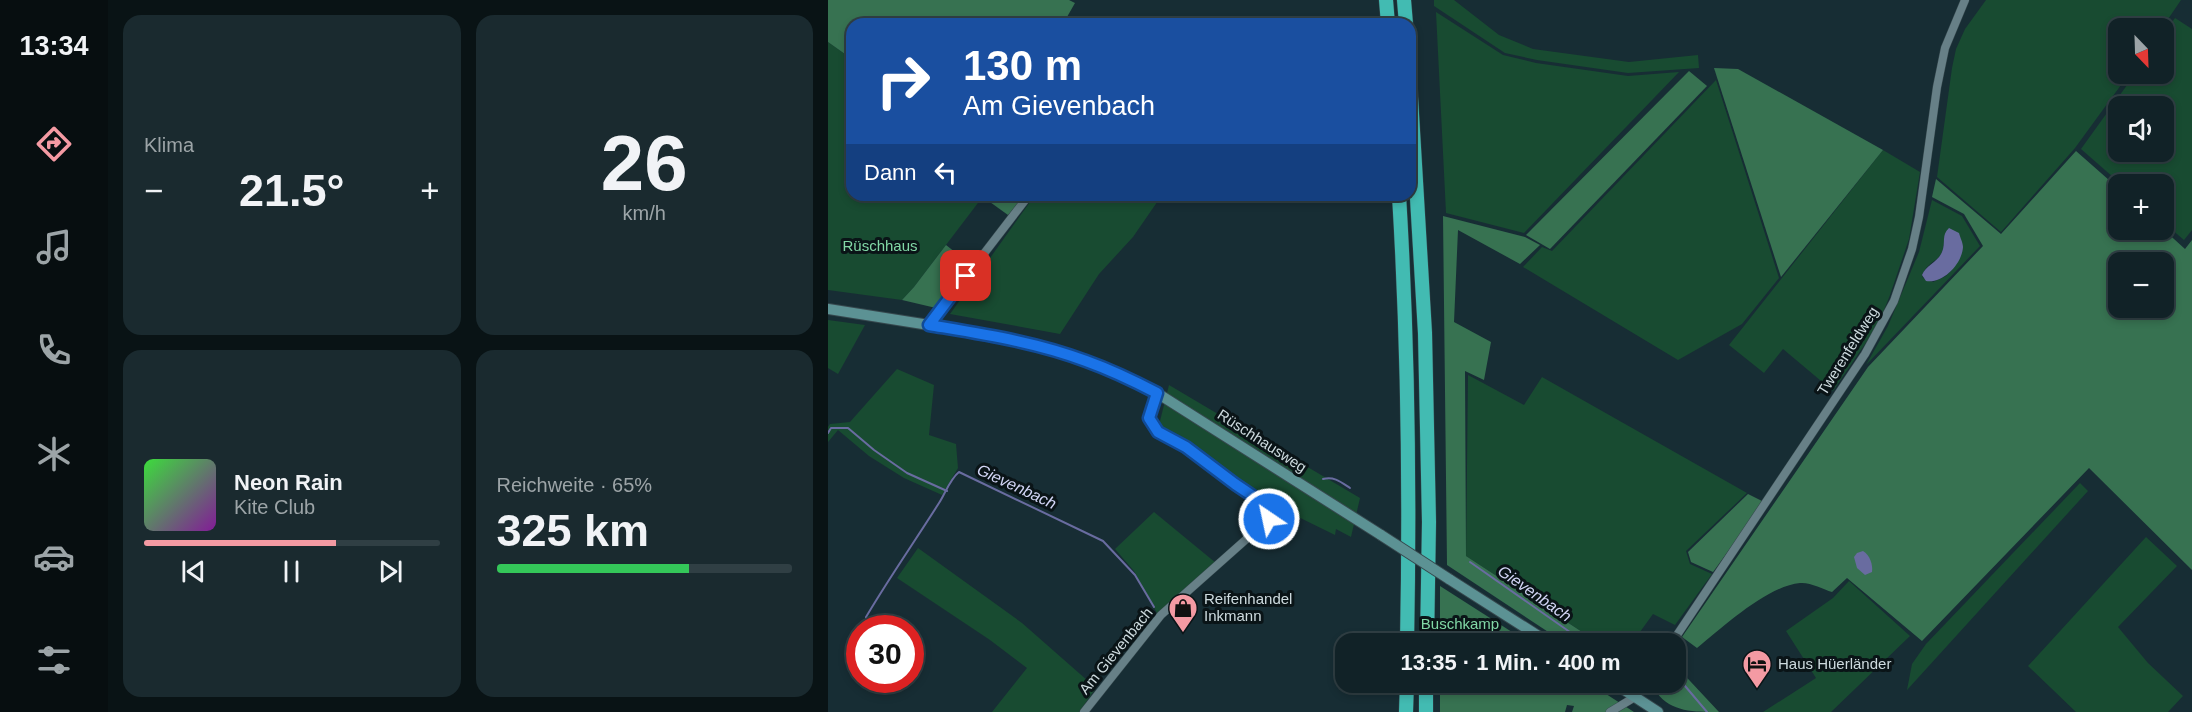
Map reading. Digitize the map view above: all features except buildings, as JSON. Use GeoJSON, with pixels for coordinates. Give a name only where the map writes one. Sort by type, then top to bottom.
{"type":"FeatureCollection","features":[{"type":"Feature","properties":{"kind":"highway"},"geometry":{"type":"LineString","coordinates":[[1386,0],[1388,18]]}},
{"type":"Feature","properties":{"kind":"highway"},"geometry":{"type":"LineString","coordinates":[[1404,0],[1406,18]]}},
{"type":"Feature","properties":{"kind":"highway"},"geometry":{"type":"LineString","coordinates":[[1416,181],[1425,333],[1429,522],[1427,633]]}},
{"type":"Feature","properties":{"kind":"highway"},"geometry":{"type":"LineString","coordinates":[[1399,201],[1409,459],[1407,633]]}},
{"type":"Feature","properties":{"kind":"highway"},"geometry":{"type":"LineString","coordinates":[[1406,712],[1407,693]]}},
{"type":"Feature","properties":{"kind":"highway"},"geometry":{"type":"LineString","coordinates":[[1426,693],[1426,712]]}},
{"type":"Feature","properties":{"kind":"main road","name":"Rüschhausweg"},"geometry":{"type":"LineString","coordinates":[[828,309],[1030,344],[1056,351],[1123,376],[1157,393],[1534,633]]}},
{"type":"Feature","properties":{"kind":"main road"},"geometry":{"type":"LineString","coordinates":[[1629,693],[1658,712]]}},
{"type":"Feature","properties":{"kind":"street","name":"Twerenfeldweg"},"geometry":{"type":"LineString","coordinates":[[1678,633],[1865,354],[1894,301],[1912,249],[1919,217],[1937,87],[1945,48],[1965,0]]}},
{"type":"Feature","properties":{"kind":"street"},"geometry":{"type":"LineString","coordinates":[[929,325],[1024,201]]}},
{"type":"Feature","properties":{"kind":"street","name":"Am Gievenbach"},"geometry":{"type":"LineString","coordinates":[[1084,712],[1161,615],[1269,519],[1269,507],[1186,447],[1158,432],[1152,426],[1149,418],[1157,393]]}},
{"type":"Feature","properties":{"kind":"street"},"geometry":{"type":"LineString","coordinates":[[1610,712],[1635,697],[1637,693]]}},
{"type":"Feature","properties":{"kind":"green space"},"geometry":{"type":"Polygon","coordinates":[[[828,0],[1069,0],[1075,3],[1066,18],[846,18],[846,55],[828,42],[828,0]]]}},
{"type":"Feature","properties":{"kind":"green space"},"geometry":{"type":"Polygon","coordinates":[[[1434,0],[1454,0],[1499,35],[1533,49],[1629,62],[1698,55],[1699,68],[1628,73],[1505,53],[1434,6],[1434,0]]]}},
{"type":"Feature","properties":{"kind":"green space"},"geometry":{"type":"Polygon","coordinates":[[[1986,0],[2181,0],[2169,18],[2108,18],[2108,84],[2122,84],[2113,96],[2108,96],[2108,103],[2075,148],[2001,232],[1937,177],[1952,68],[1956,49],[1965,29],[1986,0]]]}},
{"type":"Feature","properties":{"kind":"green space"},"geometry":{"type":"Polygon","coordinates":[[[1436,12],[1503,55],[1536,63],[1628,76],[1679,72],[1524,233],[1446,213],[1436,12]]]}},
{"type":"Feature","properties":{"kind":"green space"},"geometry":{"type":"Polygon","coordinates":[[[2174,19],[2192,29],[2192,230],[2184,240],[2174,231],[2174,174],[2110,174],[2081,149],[2108,112],[2108,162],[2174,162],[2174,96],[2119,96],[2128,84],[2174,84],[2174,19]]]}},
{"type":"Feature","properties":{"kind":"green space","name":"Rüschhaus"},"geometry":{"type":"Polygon","coordinates":[[[828,42],[846,55],[846,201],[979,201],[902,300],[828,290],[828,42]]]}},
{"type":"Feature","properties":{"kind":"green space"},"geometry":{"type":"Polygon","coordinates":[[[1714,68],[1738,69],[1883,150],[1781,277],[1714,68]]]}},
{"type":"Feature","properties":{"kind":"green space"},"geometry":{"type":"Polygon","coordinates":[[[1689,71],[1707,86],[1550,249],[1526,235],[1689,71]]]}},
{"type":"Feature","properties":{"kind":"green space"},"geometry":{"type":"Polygon","coordinates":[[[1716,80],[1779,278],[1742,324],[1678,360],[1523,267],[1542,247],[1552,251],[1716,80]]]}},
{"type":"Feature","properties":{"kind":"green space"},"geometry":{"type":"Polygon","coordinates":[[[1883,150],[1920,172],[1909,239],[1878,325],[1833,391],[1783,349],[1764,373],[1729,345],[1883,150]]]}},
{"type":"Feature","properties":{"kind":"green space"},"geometry":{"type":"Polygon","coordinates":[[[2076,151],[2108,179],[2108,240],[2174,239],[2185,249],[2192,240],[2192,570],[2089,468],[1922,641],[1847,578],[1832,592],[1804,583],[1774,591],[1732,619],[1697,648],[1686,640],[1685,633],[1868,367],[1983,246],[1964,214],[1932,197],[1936,179],[2001,234],[2076,151]]]}},
{"type":"Feature","properties":{"kind":"green space"},"geometry":{"type":"Polygon","coordinates":[[[1932,200],[1962,216],[1980,246],[1866,365],[1888,326],[1919,252],[1932,200]],[[1944,236],[1940,256],[1922,275],[1923,278],[1933,282],[1946,276],[1954,267],[1944,236]]]}},
{"type":"Feature","properties":{"kind":"green space"},"geometry":{"type":"Polygon","coordinates":[[[989,201],[1021,201],[1008,215],[989,201]]]}},
{"type":"Feature","properties":{"kind":"green space"},"geometry":{"type":"Polygon","coordinates":[[[1031,201],[1158,201],[1133,237],[1099,274],[1060,334],[950,314],[1031,201]]]}},
{"type":"Feature","properties":{"kind":"green space"},"geometry":{"type":"Polygon","coordinates":[[[1443,216],[1525,237],[1540,245],[1520,264],[1458,230],[1454,322],[1491,342],[1484,380],[1465,371],[1466,556],[1584,633],[1550,633],[1447,565],[1443,216]]]}},
{"type":"Feature","properties":{"kind":"green space"},"geometry":{"type":"Polygon","coordinates":[[[946,245],[970,264],[936,308],[902,300],[914,287],[946,245]]]}},
{"type":"Feature","properties":{"kind":"green space"},"geometry":{"type":"Polygon","coordinates":[[[828,320],[865,325],[838,374],[828,368],[828,320]]]}},
{"type":"Feature","properties":{"kind":"green space"},"geometry":{"type":"Polygon","coordinates":[[[897,369],[934,385],[929,435],[956,444],[958,468],[942,495],[904,478],[869,456],[838,430],[828,442],[830,424],[850,422],[897,369]]]}},
{"type":"Feature","properties":{"kind":"green space"},"geometry":{"type":"Polygon","coordinates":[[[1468,375],[1524,405],[1542,377],[1747,493],[1686,551],[1690,564],[1712,574],[1675,625],[1653,614],[1639,633],[1584,633],[1466,556],[1468,375]]]}},
{"type":"Feature","properties":{"kind":"green space"},"geometry":{"type":"Polygon","coordinates":[[[1169,385],[1360,498],[1351,537],[1336,529],[1335,535],[1284,510],[1159,425],[1169,385]]]}},
{"type":"Feature","properties":{"kind":"green space"},"geometry":{"type":"Polygon","coordinates":[[[2080,483],[2088,491],[1907,690],[1912,664],[1926,644],[2080,483]]]}},
{"type":"Feature","properties":{"kind":"green space"},"geometry":{"type":"Polygon","coordinates":[[[1748,494],[1764,502],[1713,572],[1691,562],[1688,552],[1748,494]]]}},
{"type":"Feature","properties":{"kind":"green space"},"geometry":{"type":"Polygon","coordinates":[[[1154,512],[1216,563],[1158,615],[1134,571],[1115,549],[1154,512]]]}},
{"type":"Feature","properties":{"kind":"green space"},"geometry":{"type":"Polygon","coordinates":[[[2146,537],[2177,566],[2118,627],[2148,663],[2183,696],[2168,712],[2076,712],[2028,666],[2146,537]]]}},
{"type":"Feature","properties":{"kind":"green space"},"geometry":{"type":"Polygon","coordinates":[[[918,548],[1022,623],[1096,688],[1079,712],[992,712],[1027,668],[990,640],[897,578],[918,548]]]}},
{"type":"Feature","properties":{"kind":"green space"},"geometry":{"type":"Polygon","coordinates":[[[1849,581],[1910,636],[1831,712],[1763,712],[1816,678],[1786,631],[1833,598],[1849,581]]]}},
{"type":"Feature","properties":{"kind":"green space","name":"Buschkamp"},"geometry":{"type":"Polygon","coordinates":[[[1440,586],[1513,633],[1440,633],[1440,586]]]}},
{"type":"Feature","properties":{"kind":"green space"},"geometry":{"type":"Polygon","coordinates":[[[1686,677],[1719,712],[1684,710],[1663,699],[1657,693],[1686,693],[1686,677]]]}},
{"type":"Feature","properties":{"kind":"green space"},"geometry":{"type":"Polygon","coordinates":[[[1440,693],[1605,693],[1634,712],[1572,712],[1574,706],[1567,705],[1565,712],[1440,712],[1440,693]]]}},
{"type":"Feature","properties":{"kind":"water"},"geometry":{"type":"Polygon","coordinates":[[[1949,228],[1959,233],[1962,242],[1962,253],[1959,260],[1945,276],[1926,281],[1922,275],[1940,255],[1945,233],[1949,228]]]}},
{"type":"Feature","properties":{"kind":"water"},"geometry":{"type":"Polygon","coordinates":[[[1863,551],[1872,566],[1872,572],[1865,575],[1857,568],[1854,557],[1863,551]]]}},
{"type":"Feature","properties":{"kind":"waterway","name":"Gievenbach"},"geometry":{"type":"LineString","coordinates":[[828,433],[831,428],[848,428],[907,473],[947,491]]}},
{"type":"Feature","properties":{"kind":"waterway","name":"Gievenbach"},"geometry":{"type":"LineString","coordinates":[[867,615],[959,472],[1103,541],[1135,575],[1154,607]]}},
{"type":"Feature","properties":{"kind":"waterway","name":"Gievenbach"},"geometry":{"type":"LineString","coordinates":[[1323,479],[1334,479],[1350,488]]}},
{"type":"Feature","properties":{"kind":"waterway","name":"Gievenbach"},"geometry":{"type":"LineString","coordinates":[[1470,562],[1571,633]]}},
{"type":"Feature","properties":{"kind":"waterway","name":"Gievenbach"},"geometry":{"type":"LineString","coordinates":[[1686,687],[1707,712]]}},
{"type":"Feature","properties":{"kind":"place","name":"Reifenhandel Inkmann"},"geometry":{"type":"Point","coordinates":[1183,634]}},
{"type":"Feature","properties":{"kind":"place","name":"Haus Hüerländer"},"geometry":{"type":"Point","coordinates":[1757,690]}},
{"type":"Feature","properties":{"kind":"route"},"geometry":{"type":"LineString","coordinates":[[966,276],[929,325],[1056,351],[1086,360],[1157,393],[1149,418],[1152,426],[1158,432],[1186,447],[1269,507],[1269,519]]}}]}
